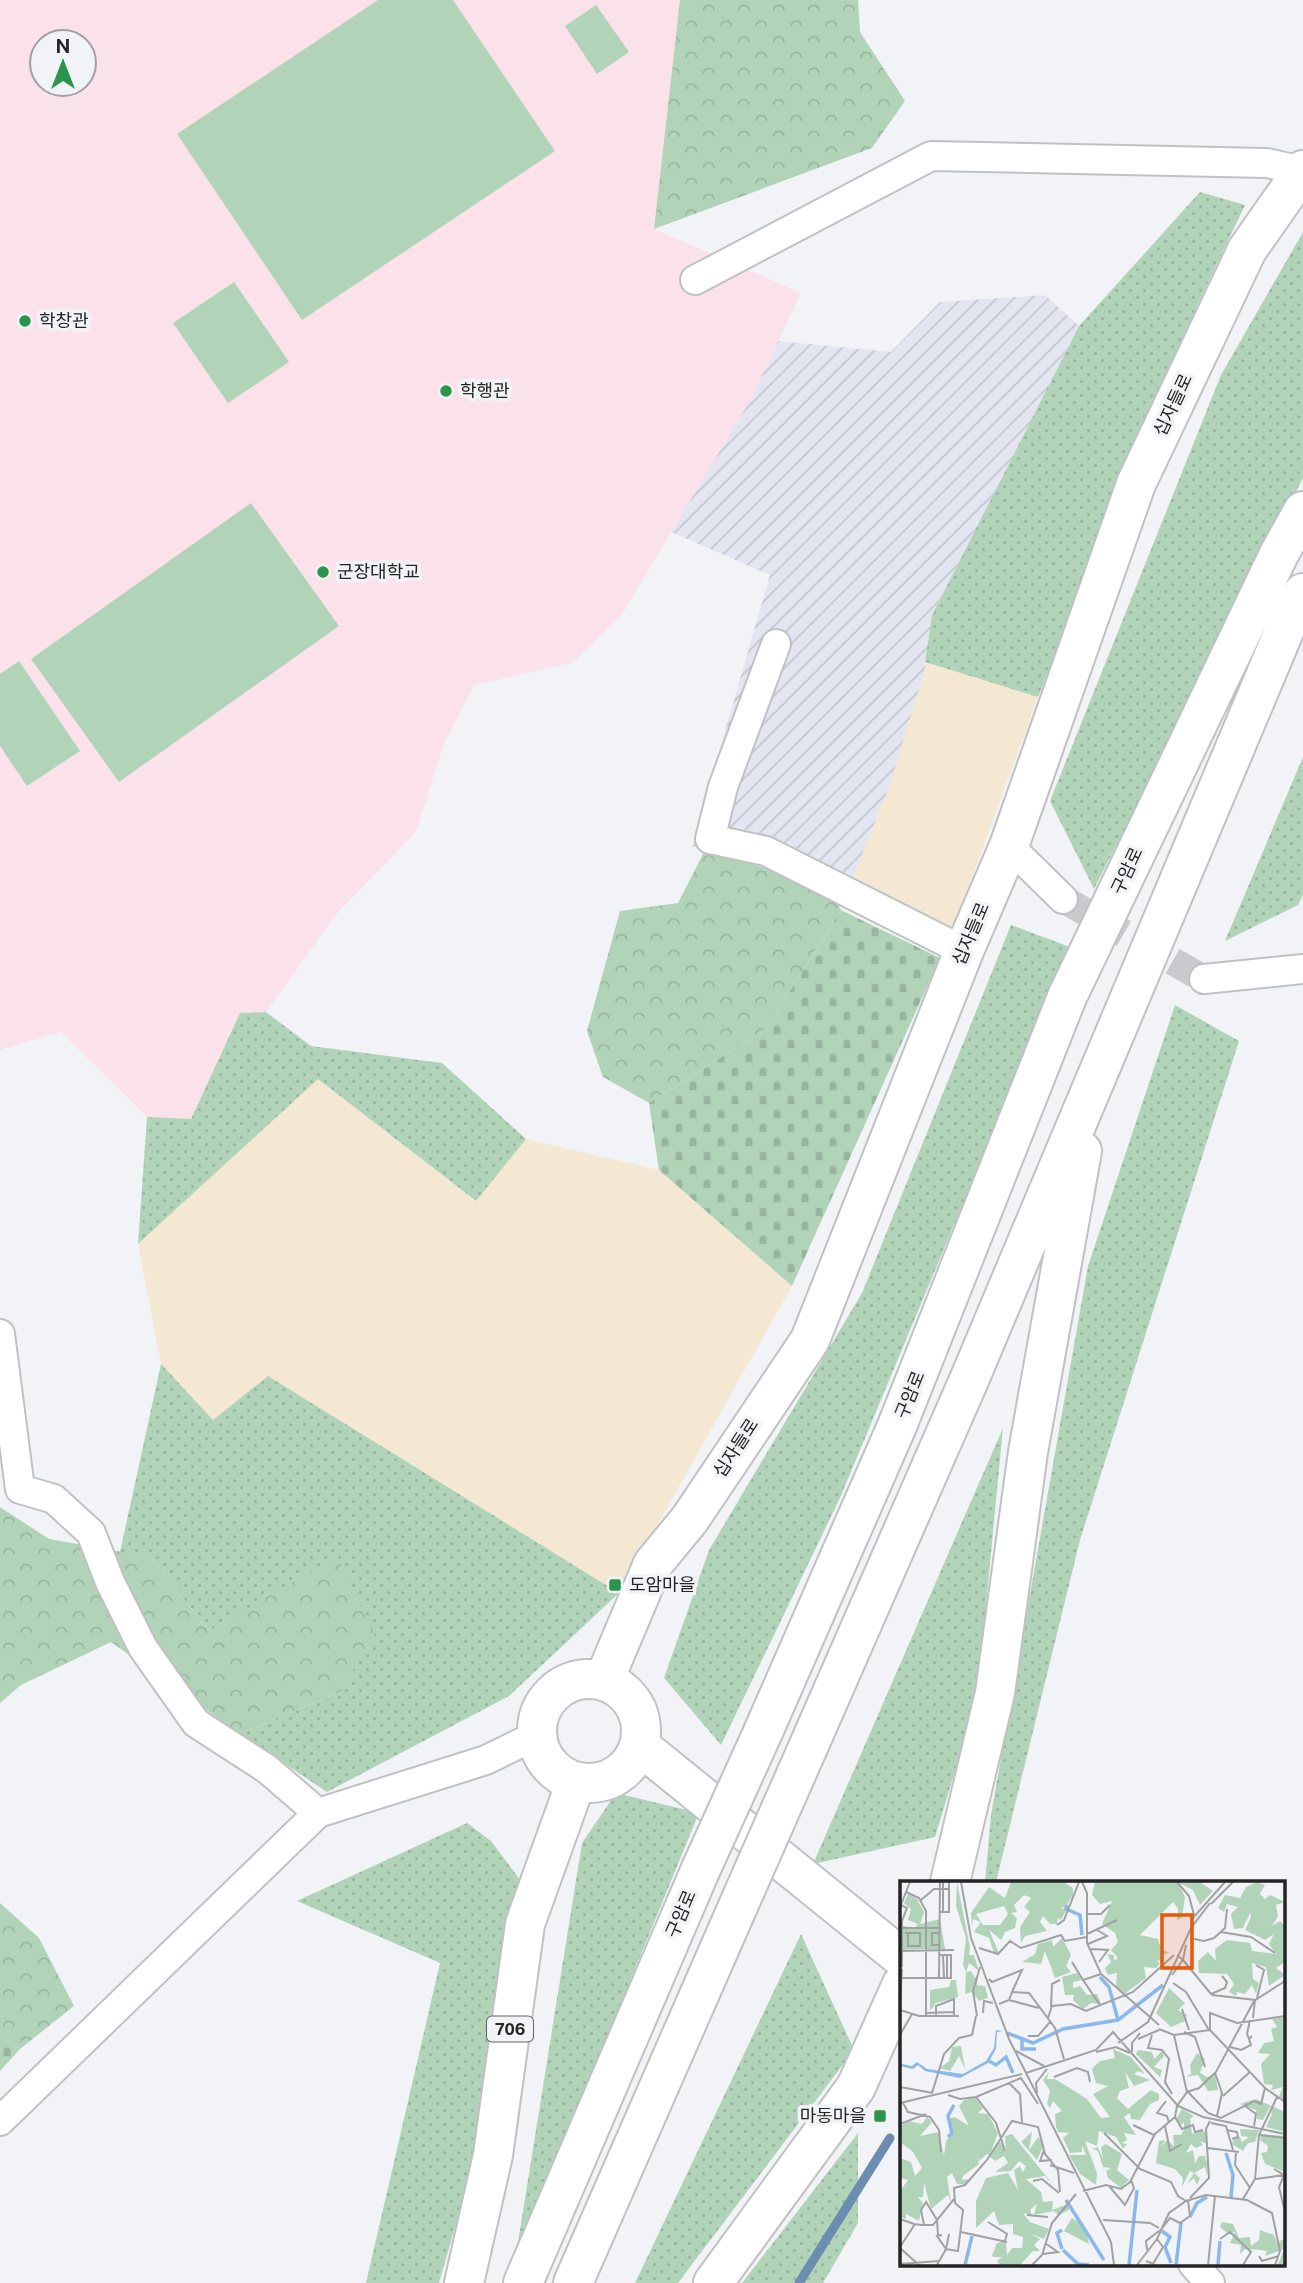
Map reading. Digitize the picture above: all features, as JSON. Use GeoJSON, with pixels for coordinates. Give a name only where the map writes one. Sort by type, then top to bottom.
{"type":"FeatureCollection","features":[{"type":"Feature","properties":{"kind":"main road","name":"십자들로"},"geometry":{"type":"LineString","coordinates":[[604,1680],[653,1564],[690,1519],[810,1340],[964,951],[1009,846],[1136,484],[1247,250],[1303,170]]}},
{"type":"Feature","properties":{"kind":"main road","name":"구암로"},"geometry":{"type":"LineString","coordinates":[[523,2283],[700,1871],[897,1426],[1068,997],[1273,566],[1303,511]]}},
{"type":"Feature","properties":{"kind":"main road"},"geometry":{"type":"LineString","coordinates":[[573,2283],[968,1380],[1293,610],[1303,593]]}},
{"type":"Feature","properties":{"kind":"main road"},"geometry":{"type":"LineString","coordinates":[[950,1881],[995,1693],[1028,1452],[1094,1082]]}},
{"type":"Feature","properties":{"kind":"main road"},"geometry":{"type":"LineString","coordinates":[[587,1678],[604,1680],[631,1699],[639,1713],[642,1729],[640,1746],[633,1760],[608,1780],[576,1782],[561,1776],[549,1765],[540,1751],[537,1735],[538,1718],[545,1703],[556,1690],[570,1682],[587,1678]]}},
{"type":"Feature","properties":{"kind":"main road"},"geometry":{"type":"LineString","coordinates":[[640,1746],[900,1956]]}},
{"type":"Feature","properties":{"kind":"main road","name":"706"},"geometry":{"type":"LineString","coordinates":[[464,2283],[492,2155],[525,1924],[576,1782]]}},
{"type":"Feature","properties":{"kind":"main road"},"geometry":{"type":"LineString","coordinates":[[713,2283],[856,2087],[900,1988]]}},
{"type":"Feature","properties":{"kind":"street"},"geometry":{"type":"LineString","coordinates":[[695,280],[931,156],[1267,163],[1303,170]]}},
{"type":"Feature","properties":{"kind":"street"},"geometry":{"type":"LineString","coordinates":[[776,644],[723,787],[710,839],[766,850],[964,951]]}},
{"type":"Feature","properties":{"kind":"street"},"geometry":{"type":"LineString","coordinates":[[1009,846],[1063,899]]}},
{"type":"Feature","properties":{"kind":"street"},"geometry":{"type":"LineString","coordinates":[[1204,979],[1303,969]]}},
{"type":"Feature","properties":{"kind":"street"},"geometry":{"type":"LineString","coordinates":[[0,1334],[20,1489],[54,1499],[91,1533],[110,1582],[143,1648],[196,1723],[267,1769],[318,1813]]}},
{"type":"Feature","properties":{"kind":"street"},"geometry":{"type":"LineString","coordinates":[[0,2121],[318,1813],[486,1760],[537,1735]]}},
{"type":"Feature","properties":{"kind":"street"},"geometry":{"type":"LineString","coordinates":[[1195,2266],[1210,2283]]}},
{"type":"Feature","properties":{"kind":"shaded area","name":"군장대학교"},"geometry":{"type":"Polygon","coordinates":[[[0,0],[680,0],[654,229],[801,293],[752,397],[623,613],[572,663],[474,685],[443,746],[416,832],[339,911],[266,1012],[240,1013],[191,1119],[147,1117],[61,1032],[0,1050],[0,0]]]}},
{"type":"Feature","properties":{"kind":"shaded area"},"geometry":{"type":"Polygon","coordinates":[[[1045,295],[1079,326],[932,615],[924,673],[889,787],[847,892],[692,846],[770,575],[671,532],[752,397],[778,341],[891,352],[940,302],[1045,295]]]}},
{"type":"Feature","properties":{"kind":"shaded area"},"geometry":{"type":"Polygon","coordinates":[[[925,662],[1038,697],[954,927],[850,883],[889,787],[925,662]]]}},
{"type":"Feature","properties":{"kind":"shaded area"},"geometry":{"type":"Polygon","coordinates":[[[318,1079],[475,1201],[526,1139],[659,1170],[792,1286],[619,1593],[268,1376],[213,1420],[161,1364],[138,1244],[318,1079]]]}},
{"type":"Feature","properties":{"kind":"green space"},"geometry":{"type":"Polygon","coordinates":[[[378,0],[453,0],[555,151],[302,320],[177,134],[378,0]]]}},
{"type":"Feature","properties":{"kind":"green space"},"geometry":{"type":"Polygon","coordinates":[[[680,0],[858,0],[860,32],[905,101],[872,148],[654,229],[680,0]]]}},
{"type":"Feature","properties":{"kind":"green space"},"geometry":{"type":"Polygon","coordinates":[[[596,5],[629,52],[597,74],[565,26],[596,5]]]}},
{"type":"Feature","properties":{"kind":"green space"},"geometry":{"type":"Polygon","coordinates":[[[1200,192],[1245,205],[1197,306],[1038,697],[925,662],[932,615],[1079,326],[1200,192]]]}},
{"type":"Feature","properties":{"kind":"green space"},"geometry":{"type":"Polygon","coordinates":[[[1303,232],[1303,478],[1094,889],[1050,801],[1221,375],[1303,232]]]}},
{"type":"Feature","properties":{"kind":"green space"},"geometry":{"type":"Polygon","coordinates":[[[234,282],[289,362],[228,403],[173,323],[234,282]]]}},
{"type":"Feature","properties":{"kind":"green space"},"geometry":{"type":"Polygon","coordinates":[[[251,503],[339,626],[119,782],[31,659],[251,503]]]}},
{"type":"Feature","properties":{"kind":"green space"},"geometry":{"type":"Polygon","coordinates":[[[19,661],[80,751],[27,786],[0,746],[0,674],[19,661]]]}},
{"type":"Feature","properties":{"kind":"green space"},"geometry":{"type":"Polygon","coordinates":[[[1303,757],[1303,895],[1298,905],[1225,941],[1303,757]]]}},
{"type":"Feature","properties":{"kind":"green space"},"geometry":{"type":"Polygon","coordinates":[[[705,850],[828,887],[841,910],[766,1029],[649,1103],[603,1077],[587,1031],[620,911],[678,903],[705,850]]]}},
{"type":"Feature","properties":{"kind":"green space"},"geometry":{"type":"Polygon","coordinates":[[[841,910],[940,958],[792,1286],[659,1170],[649,1103],[766,1029],[841,910]]]}},
{"type":"Feature","properties":{"kind":"green space"},"geometry":{"type":"Polygon","coordinates":[[[1011,925],[1070,947],[840,1498],[721,1745],[664,1678],[709,1550],[862,1293],[1011,925]]]}},
{"type":"Feature","properties":{"kind":"green space"},"geometry":{"type":"Polygon","coordinates":[[[1175,1005],[1239,1041],[1080,1540],[996,1881],[985,1881],[991,1815],[1088,1266],[1175,1005]]]}},
{"type":"Feature","properties":{"kind":"green space"},"geometry":{"type":"Polygon","coordinates":[[[266,1012],[311,1046],[442,1063],[526,1139],[476,1201],[318,1079],[138,1244],[147,1117],[191,1119],[240,1013],[266,1012]]]}},
{"type":"Feature","properties":{"kind":"green space"},"geometry":{"type":"Polygon","coordinates":[[[161,1364],[213,1420],[268,1376],[619,1593],[509,1696],[327,1792],[240,1734],[340,1692],[338,1557],[209,1631],[151,1557],[120,1552],[161,1364]]]}},
{"type":"Feature","properties":{"kind":"green space"},"geometry":{"type":"Polygon","coordinates":[[[1003,1428],[977,1699],[935,1837],[813,1864],[1003,1428]]]}},
{"type":"Feature","properties":{"kind":"green space"},"geometry":{"type":"Polygon","coordinates":[[[0,1507],[49,1539],[151,1557],[209,1631],[337,1556],[375,1634],[340,1692],[240,1734],[111,1642],[21,1685],[0,1703],[0,1507]]]}},
{"type":"Feature","properties":{"kind":"green space"},"geometry":{"type":"Polygon","coordinates":[[[616,1793],[699,1813],[515,2261],[582,1843],[616,1793]]]}},
{"type":"Feature","properties":{"kind":"green space"},"geometry":{"type":"Polygon","coordinates":[[[467,1823],[491,1841],[521,1881],[470,2175],[439,2283],[366,2283],[440,1963],[297,1901],[467,1823]]]}},
{"type":"Feature","properties":{"kind":"green space"},"geometry":{"type":"Polygon","coordinates":[[[0,1903],[39,1938],[74,2006],[20,2049],[0,2038],[0,1903]]]}},
{"type":"Feature","properties":{"kind":"green space"},"geometry":{"type":"Polygon","coordinates":[[[801,1934],[854,2050],[678,2283],[635,2283],[801,1934]]]}},
{"type":"Feature","properties":{"kind":"green space"},"geometry":{"type":"Polygon","coordinates":[[[0,2038],[20,2049],[0,2071],[0,2038]]]}},
{"type":"Feature","properties":{"kind":"green space"},"geometry":{"type":"Polygon","coordinates":[[[858,2133],[858,2223],[823,2283],[742,2283],[858,2133]]]}},
{"type":"Feature","properties":{"kind":"waterway"},"geometry":{"type":"LineString","coordinates":[[799,2283],[890,2138]]}},
{"type":"Feature","properties":{"kind":"tunnel"},"geometry":{"type":"LineString","coordinates":[[1063,899],[1204,979]]}},
{"type":"Feature","properties":{"kind":"place","name":"학창관"},"geometry":{"type":"Point","coordinates":[25,321]}},
{"type":"Feature","properties":{"kind":"place","name":"학행관"},"geometry":{"type":"Point","coordinates":[446,391]}},
{"type":"Feature","properties":{"kind":"place","name":"군장대학교"},"geometry":{"type":"Point","coordinates":[323,572]}},
{"type":"Feature","properties":{"kind":"place","name":"도암마을"},"geometry":{"type":"Point","coordinates":[615,1585]}},
{"type":"Feature","properties":{"kind":"place","name":"마동마을"},"geometry":{"type":"Point","coordinates":[880,2116]}}]}
